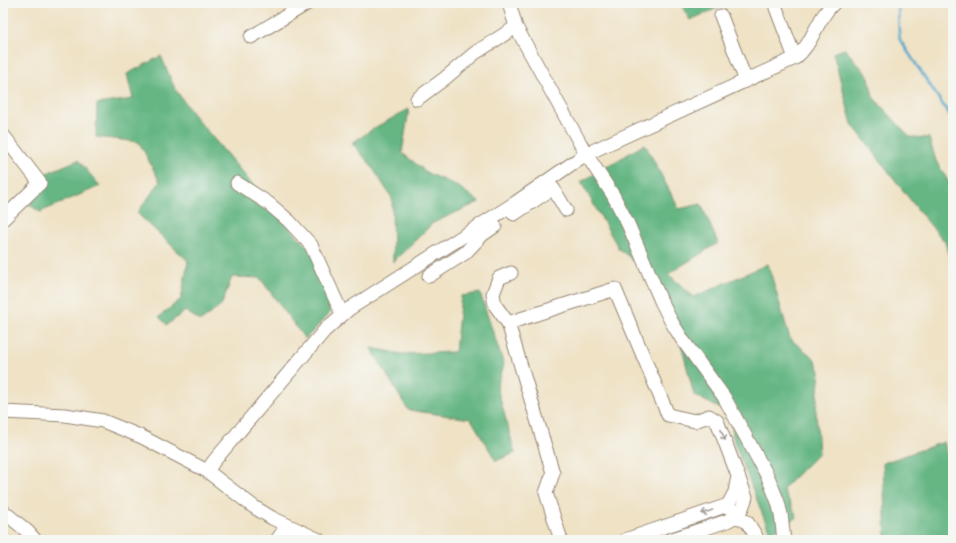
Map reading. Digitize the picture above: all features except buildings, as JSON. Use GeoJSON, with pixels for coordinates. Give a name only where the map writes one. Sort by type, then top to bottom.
{"type":"FeatureCollection","features":[{"type":"Feature","properties":{"kind":"street"},"geometry":{"type":"LineString","coordinates":[[251,37],[308,3]]}},
{"type":"Feature","properties":{"kind":"street"},"geometry":{"type":"LineString","coordinates":[[509,3],[516,27],[586,154],[613,195],[625,218],[671,321],[682,339],[724,397],[768,477],[778,502],[784,540]]}},
{"type":"Feature","properties":{"kind":"street"},"geometry":{"type":"LineString","coordinates":[[207,471],[318,339],[342,314],[502,211],[586,154],[795,58],[804,50],[819,20],[834,3]]}},
{"type":"Feature","properties":{"kind":"street"},"geometry":{"type":"LineString","coordinates":[[776,8],[795,58]]}},
{"type":"Feature","properties":{"kind":"street"},"geometry":{"type":"LineString","coordinates":[[721,16],[746,81]]}},
{"type":"Feature","properties":{"kind":"street"},"geometry":{"type":"LineString","coordinates":[[417,99],[475,53],[516,27]]}},
{"type":"Feature","properties":{"kind":"street"},"geometry":{"type":"LineString","coordinates":[[3,135],[40,183],[3,220]]}},
{"type":"Feature","properties":{"kind":"street"},"geometry":{"type":"LineString","coordinates":[[237,183],[268,203],[289,221],[311,245],[342,314]]}},
{"type":"Feature","properties":{"kind":"street"},"geometry":{"type":"LineString","coordinates":[[429,276],[465,253],[482,235],[553,188],[566,210]]}},
{"type":"Feature","properties":{"kind":"street"},"geometry":{"type":"LineString","coordinates":[[510,273],[499,278],[493,294],[495,305],[508,323],[553,473],[546,493],[561,540]]}},
{"type":"Feature","properties":{"kind":"street"},"geometry":{"type":"LineString","coordinates":[[508,323],[615,289],[668,415],[695,421],[710,416],[717,421],[746,496],[742,508],[625,540]]}},
{"type":"Feature","properties":{"kind":"street"},"geometry":{"type":"LineString","coordinates":[[3,412],[65,415],[103,421],[142,437],[207,471],[254,507],[287,526],[317,540]]}},
{"type":"Feature","properties":{"kind":"street"},"geometry":{"type":"LineString","coordinates":[[670,540],[727,521],[732,510]]}},
{"type":"Feature","properties":{"kind":"street"},"geometry":{"type":"LineString","coordinates":[[732,510],[747,522],[756,536],[756,540]]}},
{"type":"Feature","properties":{"kind":"street"},"geometry":{"type":"LineString","coordinates":[[3,511],[28,532],[35,540]]}},
{"type":"Feature","properties":{"kind":"street"},"geometry":{"type":"LineString","coordinates":[[277,540],[287,526]]}},
{"type":"Feature","properties":{"kind":"green space"},"geometry":{"type":"Polygon","coordinates":[[[681,3],[729,3],[690,20],[681,3]]]}},
{"type":"Feature","properties":{"kind":"green space"},"geometry":{"type":"Polygon","coordinates":[[[845,49],[869,77],[873,97],[910,137],[929,138],[936,161],[953,189],[953,270],[945,242],[922,215],[852,124],[833,53],[845,49]]]}},
{"type":"Feature","properties":{"kind":"green space"},"geometry":{"type":"Polygon","coordinates":[[[161,56],[175,89],[192,113],[285,223],[309,248],[336,296],[330,313],[305,339],[260,278],[232,277],[221,306],[201,321],[185,311],[167,325],[159,317],[181,299],[188,261],[137,213],[160,182],[139,142],[96,137],[97,104],[133,99],[127,74],[161,56]]]}},
{"type":"Feature","properties":{"kind":"green space"},"geometry":{"type":"Polygon","coordinates":[[[409,109],[402,153],[429,174],[456,185],[479,202],[433,223],[393,262],[392,198],[370,164],[352,143],[376,127],[409,109]]]}},
{"type":"Feature","properties":{"kind":"green space"},"geometry":{"type":"Polygon","coordinates":[[[645,144],[679,209],[701,204],[718,243],[668,274],[694,297],[768,264],[790,339],[814,358],[820,371],[816,412],[819,453],[783,489],[797,517],[770,533],[734,442],[730,414],[694,395],[682,348],[642,267],[619,249],[581,182],[645,144]]]}},
{"type":"Feature","properties":{"kind":"green space"},"geometry":{"type":"Polygon","coordinates":[[[78,160],[100,186],[40,212],[30,205],[37,190],[45,185],[42,175],[78,160]]]}},
{"type":"Feature","properties":{"kind":"green space"},"geometry":{"type":"Polygon","coordinates":[[[480,293],[504,365],[497,387],[515,453],[496,461],[471,419],[408,410],[371,348],[402,354],[455,352],[461,296],[480,293]]]}},
{"type":"Feature","properties":{"kind":"green space"},"geometry":{"type":"Polygon","coordinates":[[[944,442],[953,478],[953,540],[886,540],[883,463],[944,442]]]}},
{"type":"Feature","properties":{"kind":"waterway"},"geometry":{"type":"LineString","coordinates":[[898,3],[900,40],[953,120]]}}]}
